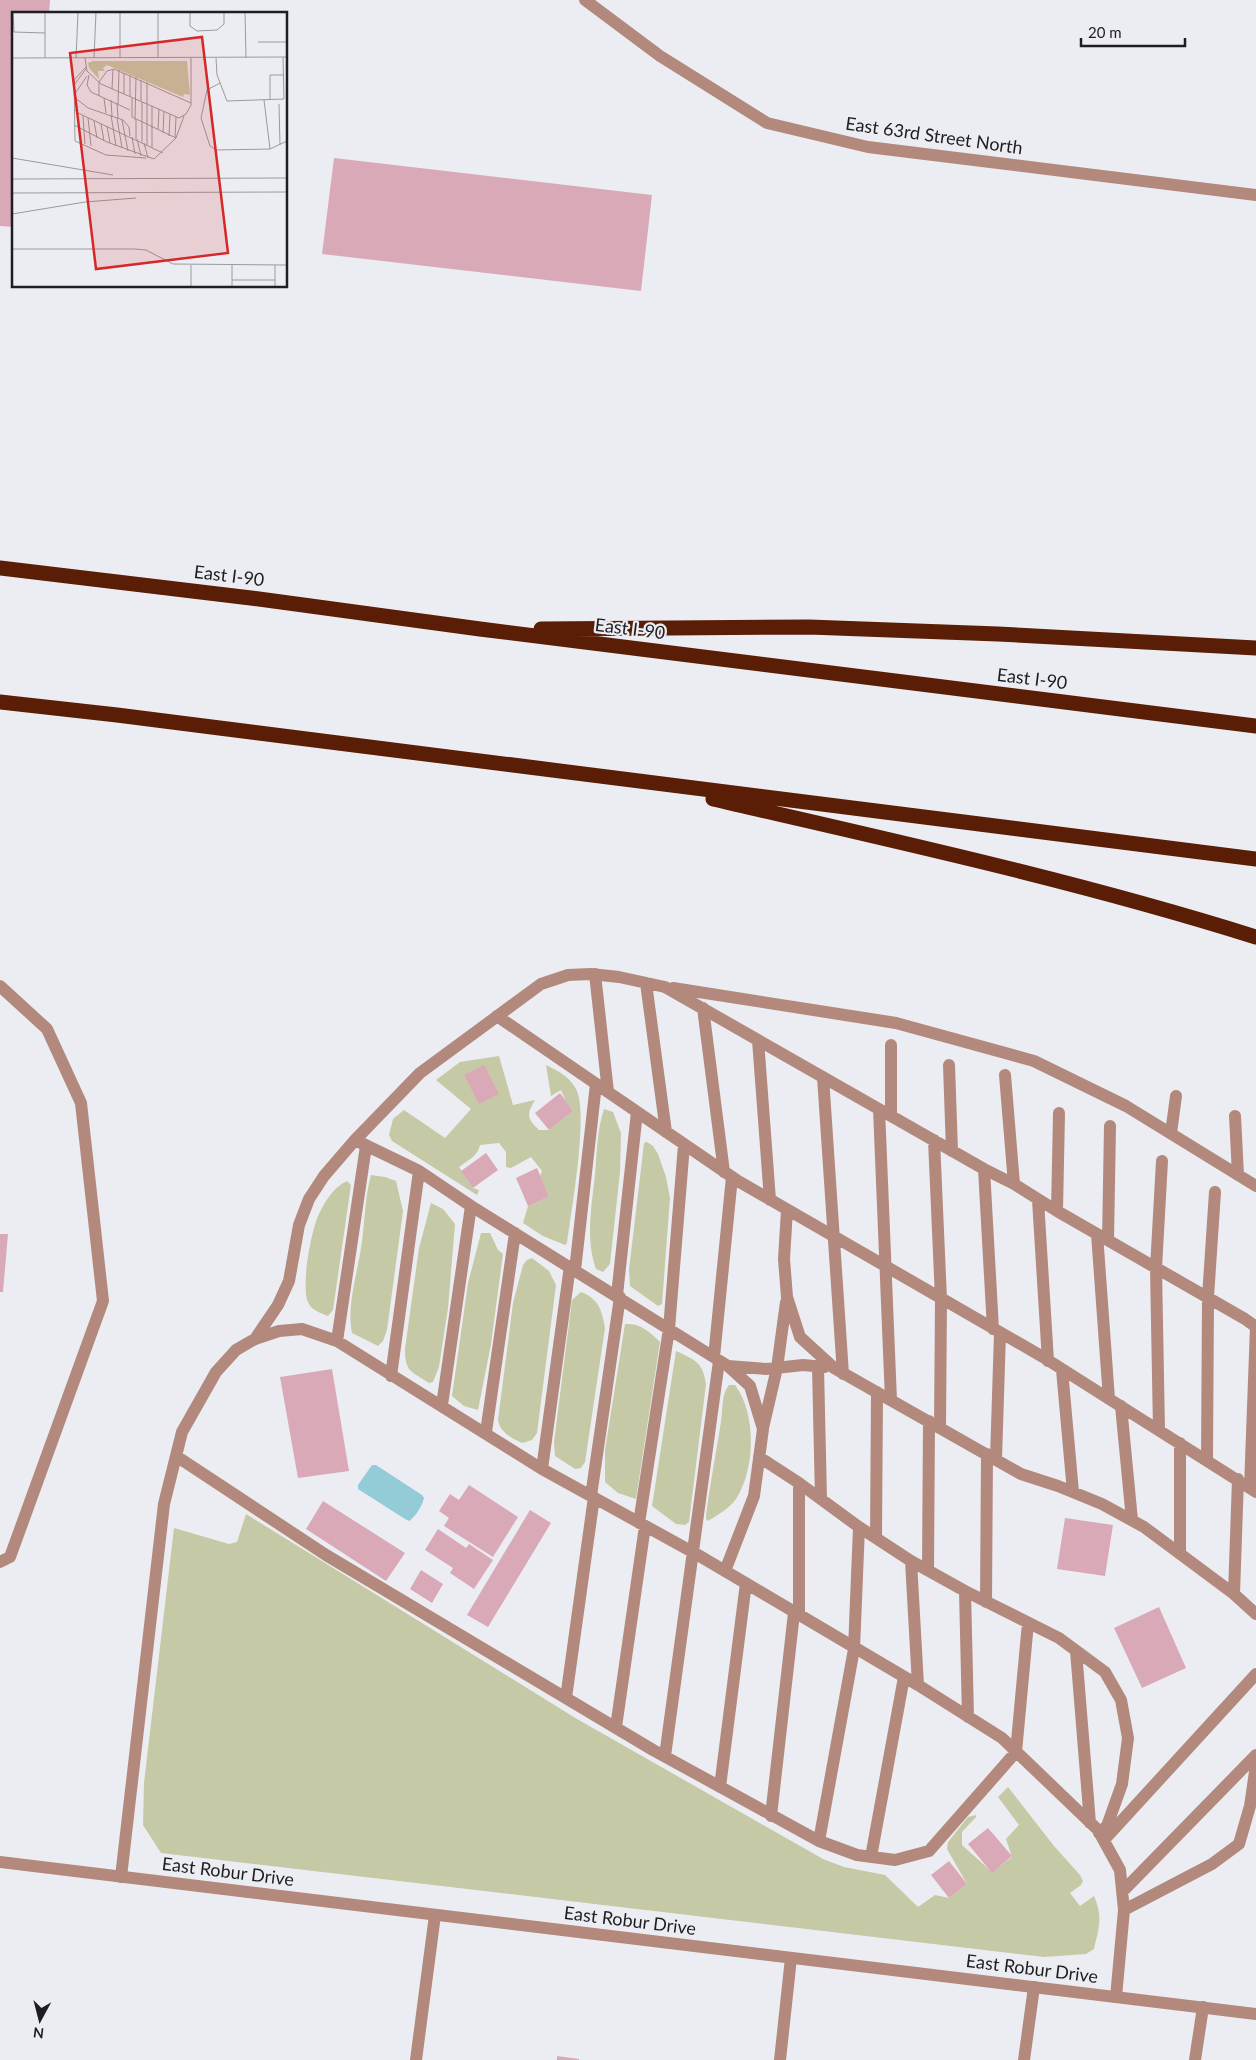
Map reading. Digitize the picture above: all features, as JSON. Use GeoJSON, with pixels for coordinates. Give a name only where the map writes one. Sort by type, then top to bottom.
{"type":"FeatureCollection","features":[{"type":"Feature","properties":{"kind":"highway","name":"East I-90"},"geometry":{"type":"LineString","coordinates":[[0,568],[259,599],[480,630],[1256,726]]}},
{"type":"Feature","properties":{"kind":"highway"},"geometry":{"type":"LineString","coordinates":[[480,630],[809,628],[998,634],[1256,648]]}},
{"type":"Feature","properties":{"kind":"highway"},"geometry":{"type":"LineString","coordinates":[[0,702],[117,715],[1256,859]]}},
{"type":"Feature","properties":{"kind":"highway"},"geometry":{"type":"LineString","coordinates":[[631,780],[901,842],[1187,915],[1256,937]]}},
{"type":"Feature","properties":{"kind":"street","name":"East 63rd Street North"},"geometry":{"type":"LineString","coordinates":[[585,0],[660,56],[767,123],[868,147],[1256,195]]}},
{"type":"Feature","properties":{"kind":"street"},"geometry":{"type":"LineString","coordinates":[[595,974],[608,1092]]}},
{"type":"Feature","properties":{"kind":"street"},"geometry":{"type":"LineString","coordinates":[[255,1339],[278,1305],[289,1280],[299,1225],[309,1199],[324,1176],[361,1143],[420,1073],[541,984],[568,975],[595,974],[896,1023],[1034,1061],[1126,1106],[1256,1186]]}},
{"type":"Feature","properties":{"kind":"street"},"geometry":{"type":"LineString","coordinates":[[646,983],[666,1132]]}},
{"type":"Feature","properties":{"kind":"street"},"geometry":{"type":"LineString","coordinates":[[0,986],[47,1028],[81,1103],[103,1301],[10,1556],[0,1562]]}},
{"type":"Feature","properties":{"kind":"street"},"geometry":{"type":"LineString","coordinates":[[666,987],[952,1151],[1014,1184],[1038,1200],[1208,1297],[1256,1327],[1253,1489]]}},
{"type":"Feature","properties":{"kind":"street"},"geometry":{"type":"LineString","coordinates":[[665,1756],[721,1361],[728,1175],[703,1008]]}},
{"type":"Feature","properties":{"kind":"street"},"geometry":{"type":"LineString","coordinates":[[497,1016],[728,1175],[1048,1361],[1253,1489]]}},
{"type":"Feature","properties":{"kind":"street"},"geometry":{"type":"LineString","coordinates":[[758,1040],[770,1200]]}},
{"type":"Feature","properties":{"kind":"street"},"geometry":{"type":"LineString","coordinates":[[891,1045],[891,1116]]}},
{"type":"Feature","properties":{"kind":"street"},"geometry":{"type":"LineString","coordinates":[[949,1065],[952,1151]]}},
{"type":"Feature","properties":{"kind":"street"},"geometry":{"type":"LineString","coordinates":[[1005,1075],[1014,1184]]}},
{"type":"Feature","properties":{"kind":"street"},"geometry":{"type":"LineString","coordinates":[[823,1077],[835,1238],[839,1371]]}},
{"type":"Feature","properties":{"kind":"street"},"geometry":{"type":"LineString","coordinates":[[542,1469],[572,1268],[596,1084]]}},
{"type":"Feature","properties":{"kind":"street"},"geometry":{"type":"LineString","coordinates":[[1172,1134],[1176,1096]]}},
{"type":"Feature","properties":{"kind":"street"},"geometry":{"type":"LineString","coordinates":[[879,1109],[890,1400]]}},
{"type":"Feature","properties":{"kind":"street"},"geometry":{"type":"LineString","coordinates":[[566,1698],[618,1296],[637,1112]]}},
{"type":"Feature","properties":{"kind":"street"},"geometry":{"type":"LineString","coordinates":[[1057,1211],[1058,1113]]}},
{"type":"Feature","properties":{"kind":"street"},"geometry":{"type":"LineString","coordinates":[[1235,1116],[1238,1175]]}},
{"type":"Feature","properties":{"kind":"street"},"geometry":{"type":"LineString","coordinates":[[1108,1240],[1110,1126]]}},
{"type":"Feature","properties":{"kind":"street"},"geometry":{"type":"LineString","coordinates":[[928,1570],[941,1299],[934,1140]]}},
{"type":"Feature","properties":{"kind":"street"},"geometry":{"type":"LineString","coordinates":[[361,1143],[419,1172],[721,1361],[750,1386],[763,1429]]}},
{"type":"Feature","properties":{"kind":"street"},"geometry":{"type":"LineString","coordinates":[[337,1341],[361,1143]]}},
{"type":"Feature","properties":{"kind":"street"},"geometry":{"type":"LineString","coordinates":[[616,1727],[669,1329],[684,1145]]}},
{"type":"Feature","properties":{"kind":"street"},"geometry":{"type":"LineString","coordinates":[[1159,1430],[1156,1268],[1162,1161]]}},
{"type":"Feature","properties":{"kind":"street"},"geometry":{"type":"LineString","coordinates":[[984,1169],[997,1331],[986,1602]]}},
{"type":"Feature","properties":{"kind":"street"},"geometry":{"type":"LineString","coordinates":[[391,1376],[419,1172]]}},
{"type":"Feature","properties":{"kind":"street"},"geometry":{"type":"LineString","coordinates":[[1207,1460],[1208,1297],[1216,1192]]}},
{"type":"Feature","properties":{"kind":"street"},"geometry":{"type":"LineString","coordinates":[[1038,1200],[1048,1361]]}},
{"type":"Feature","properties":{"kind":"street"},"geometry":{"type":"LineString","coordinates":[[442,1405],[471,1206]]}},
{"type":"Feature","properties":{"kind":"street"},"geometry":{"type":"LineString","coordinates":[[725,1571],[754,1496],[763,1429],[777,1368],[787,1298],[784,1259],[787,1210]]}},
{"type":"Feature","properties":{"kind":"street"},"geometry":{"type":"LineString","coordinates":[[486,1432],[515,1233]]}},
{"type":"Feature","properties":{"kind":"street"},"geometry":{"type":"LineString","coordinates":[[1097,1234],[1109,1399]]}},
{"type":"Feature","properties":{"kind":"street"},"geometry":{"type":"LineString","coordinates":[[787,1298],[800,1337],[839,1371],[1022,1474],[1102,1504],[1132,1520],[1234,1594],[1256,1614]]}},
{"type":"Feature","properties":{"kind":"street"},"geometry":{"type":"LineString","coordinates":[[122,1877],[164,1504],[182,1432],[216,1372],[236,1350],[255,1339],[279,1330],[302,1329],[337,1341],[391,1376],[486,1432],[542,1469],[746,1583],[918,1685],[1002,1738],[1090,1823],[1101,1837],[1120,1870],[1124,1910],[1116,1997]]}},
{"type":"Feature","properties":{"kind":"street"},"geometry":{"type":"LineString","coordinates":[[721,1361],[766,1369],[803,1365],[839,1371]]}},
{"type":"Feature","properties":{"kind":"street"},"geometry":{"type":"LineString","coordinates":[[818,1366],[821,1499]]}},
{"type":"Feature","properties":{"kind":"street"},"geometry":{"type":"LineString","coordinates":[[1062,1370],[1073,1492]]}},
{"type":"Feature","properties":{"kind":"street"},"geometry":{"type":"LineString","coordinates":[[876,1538],[878,1392]]}},
{"type":"Feature","properties":{"kind":"street"},"geometry":{"type":"LineString","coordinates":[[1121,1406],[1132,1520]]}},
{"type":"Feature","properties":{"kind":"street"},"geometry":{"type":"LineString","coordinates":[[1180,1443],[1180,1554]]}},
{"type":"Feature","properties":{"kind":"street"},"geometry":{"type":"LineString","coordinates":[[176,1456],[326,1554],[566,1698],[720,1788],[818,1842],[857,1856],[895,1860],[929,1851],[1016,1752],[1028,1623]]}},
{"type":"Feature","properties":{"kind":"street"},"geometry":{"type":"LineString","coordinates":[[759,1457],[799,1483],[859,1528],[911,1561],[986,1602],[1059,1638],[1105,1672],[1121,1700],[1128,1738],[1122,1784],[1107,1826],[1101,1837]]}},
{"type":"Feature","properties":{"kind":"street"},"geometry":{"type":"LineString","coordinates":[[1234,1594],[1238,1479]]}},
{"type":"Feature","properties":{"kind":"street"},"geometry":{"type":"LineString","coordinates":[[771,1816],[796,1614],[799,1483]]}},
{"type":"Feature","properties":{"kind":"street"},"geometry":{"type":"LineString","coordinates":[[818,1842],[854,1648],[859,1528]]}},
{"type":"Feature","properties":{"kind":"street"},"geometry":{"type":"LineString","coordinates":[[911,1561],[918,1685]]}},
{"type":"Feature","properties":{"kind":"street"},"geometry":{"type":"LineString","coordinates":[[720,1788],[746,1583]]}},
{"type":"Feature","properties":{"kind":"street"},"geometry":{"type":"LineString","coordinates":[[965,1591],[968,1717]]}},
{"type":"Feature","properties":{"kind":"street"},"geometry":{"type":"LineString","coordinates":[[1076,1651],[1090,1823]]}},
{"type":"Feature","properties":{"kind":"street"},"geometry":{"type":"LineString","coordinates":[[1101,1837],[1256,1674]]}},
{"type":"Feature","properties":{"kind":"street"},"geometry":{"type":"LineString","coordinates":[[871,1857],[904,1677]]}},
{"type":"Feature","properties":{"kind":"street"},"geometry":{"type":"LineString","coordinates":[[1122,1892],[1256,1755]]}},
{"type":"Feature","properties":{"kind":"street"},"geometry":{"type":"LineString","coordinates":[[1124,1910],[1212,1864],[1239,1844],[1250,1806],[1256,1765]]}},
{"type":"Feature","properties":{"kind":"street","name":"East Robur Drive"},"geometry":{"type":"LineString","coordinates":[[0,1862],[1256,2014]]}},
{"type":"Feature","properties":{"kind":"street"},"geometry":{"type":"LineString","coordinates":[[416,2060],[435,1915]]}},
{"type":"Feature","properties":{"kind":"street"},"geometry":{"type":"LineString","coordinates":[[780,2060],[791,1958]]}},
{"type":"Feature","properties":{"kind":"street"},"geometry":{"type":"LineString","coordinates":[[1024,2060],[1034,1987]]}},
{"type":"Feature","properties":{"kind":"street"},"geometry":{"type":"LineString","coordinates":[[1195,2060],[1203,2007]]}},
{"type":"Feature","properties":{"kind":"green space"},"geometry":{"type":"Polygon","coordinates":[[[499,1056],[513,1105],[535,1100],[530,1109],[529,1116],[539,1130],[549,1130],[573,1111],[566,1102],[561,1090],[551,1096],[546,1065],[567,1077],[576,1089],[580,1101],[580,1140],[572,1209],[567,1243],[565,1245],[543,1236],[523,1223],[528,1206],[549,1197],[540,1176],[542,1171],[531,1157],[511,1168],[506,1167],[506,1152],[499,1143],[480,1145],[475,1155],[459,1167],[473,1188],[479,1190],[477,1195],[392,1141],[389,1135],[393,1119],[404,1110],[445,1138],[471,1109],[436,1080],[460,1062],[499,1056]]]}},
{"type":"Feature","properties":{"kind":"green space"},"geometry":{"type":"Polygon","coordinates":[[[604,1109],[613,1112],[621,1133],[620,1172],[610,1264],[603,1272],[596,1269],[590,1233],[598,1141],[604,1109]]]}},
{"type":"Feature","properties":{"kind":"green space"},"geometry":{"type":"Polygon","coordinates":[[[647,1142],[653,1146],[658,1154],[666,1177],[670,1198],[662,1304],[658,1306],[630,1286],[629,1270],[644,1143],[647,1142]]]}},
{"type":"Feature","properties":{"kind":"green space"},"geometry":{"type":"Polygon","coordinates":[[[371,1175],[396,1181],[403,1211],[387,1330],[383,1341],[378,1346],[352,1333],[351,1322],[352,1299],[371,1175]]]}},
{"type":"Feature","properties":{"kind":"green space"},"geometry":{"type":"Polygon","coordinates":[[[347,1181],[351,1185],[333,1310],[328,1316],[315,1310],[309,1304],[306,1274],[312,1235],[320,1211],[333,1191],[347,1181]]]}},
{"type":"Feature","properties":{"kind":"green space"},"geometry":{"type":"Polygon","coordinates":[[[431,1203],[443,1209],[455,1224],[448,1308],[439,1367],[433,1382],[429,1383],[410,1370],[406,1362],[405,1349],[419,1248],[431,1203]]]}},
{"type":"Feature","properties":{"kind":"green space"},"geometry":{"type":"Polygon","coordinates":[[[481,1233],[490,1233],[498,1250],[503,1254],[491,1344],[478,1410],[464,1406],[452,1396],[468,1283],[481,1233]]]}},
{"type":"Feature","properties":{"kind":"green space"},"geometry":{"type":"Polygon","coordinates":[[[532,1258],[549,1271],[556,1285],[537,1433],[532,1440],[522,1443],[504,1432],[498,1420],[513,1303],[523,1265],[532,1258]]]}},
{"type":"Feature","properties":{"kind":"green space"},"geometry":{"type":"Polygon","coordinates":[[[581,1292],[595,1301],[605,1328],[585,1462],[581,1468],[575,1469],[555,1456],[554,1442],[572,1300],[581,1292]]]}},
{"type":"Feature","properties":{"kind":"green space"},"geometry":{"type":"Polygon","coordinates":[[[625,1324],[644,1328],[660,1342],[636,1499],[618,1493],[605,1482],[605,1450],[625,1324]]]}},
{"type":"Feature","properties":{"kind":"green space"},"geometry":{"type":"Polygon","coordinates":[[[676,1351],[700,1366],[706,1384],[689,1522],[685,1525],[676,1524],[652,1506],[676,1351]]]}},
{"type":"Feature","properties":{"kind":"green space"},"geometry":{"type":"Polygon","coordinates":[[[729,1385],[735,1385],[747,1411],[750,1426],[750,1458],[747,1473],[736,1499],[726,1509],[708,1521],[706,1515],[721,1422],[723,1397],[729,1385]]]}},
{"type":"Feature","properties":{"kind":"green space"},"geometry":{"type":"Polygon","coordinates":[[[246,1514],[577,1719],[823,1859],[844,1867],[885,1875],[918,1907],[935,1895],[949,1898],[967,1884],[947,1849],[948,1842],[968,1817],[976,1815],[962,1832],[962,1845],[992,1872],[1012,1857],[1006,1839],[1019,1825],[998,1797],[1008,1787],[1054,1846],[1080,1875],[1083,1881],[1081,1885],[1070,1893],[1080,1906],[1094,1896],[1097,1903],[1099,1928],[1094,1949],[1086,1954],[1044,1957],[161,1853],[143,1825],[144,1783],[174,1528],[229,1544],[237,1542],[246,1514]]]}},
{"type":"Feature","properties":{"kind":"water"},"geometry":{"type":"Polygon","coordinates":[[[372,1465],[376,1465],[424,1498],[418,1511],[409,1521],[358,1489],[358,1485],[372,1465]]]}},
{"type":"Feature","properties":{"kind":"building"},"geometry":{"type":"Polygon","coordinates":[[[0,0],[50,0],[49,12],[12,12],[12,227],[0,226],[0,0]]]}},
{"type":"Feature","properties":{"kind":"building"},"geometry":{"type":"Polygon","coordinates":[[[334,158],[652,195],[641,291],[322,254],[334,158]]]}},
{"type":"Feature","properties":{"kind":"building"},"geometry":{"type":"Polygon","coordinates":[[[484,1065],[499,1094],[479,1104],[464,1075],[484,1065]]]}},
{"type":"Feature","properties":{"kind":"building"},"geometry":{"type":"Polygon","coordinates":[[[560,1093],[573,1111],[549,1130],[535,1113],[560,1093]]]}},
{"type":"Feature","properties":{"kind":"building"},"geometry":{"type":"Polygon","coordinates":[[[486,1153],[498,1170],[473,1188],[461,1171],[486,1153]]]}},
{"type":"Feature","properties":{"kind":"building"},"geometry":{"type":"Polygon","coordinates":[[[537,1168],[549,1197],[528,1206],[516,1178],[537,1168]]]}},
{"type":"Feature","properties":{"kind":"building"},"geometry":{"type":"Polygon","coordinates":[[[0,1234],[8,1234],[3,1292],[0,1292],[0,1234]]]}},
{"type":"Feature","properties":{"kind":"building"},"geometry":{"type":"Polygon","coordinates":[[[332,1369],[349,1471],[298,1478],[280,1377],[332,1369]]]}},
{"type":"Feature","properties":{"kind":"building"},"geometry":{"type":"Polygon","coordinates":[[[469,1485],[518,1517],[493,1557],[444,1526],[449,1518],[439,1511],[450,1494],[459,1500],[469,1485]]]}},
{"type":"Feature","properties":{"kind":"building"},"geometry":{"type":"Polygon","coordinates":[[[323,1501],[405,1553],[386,1581],[306,1529],[323,1501]]]}},
{"type":"Feature","properties":{"kind":"building"},"geometry":{"type":"Polygon","coordinates":[[[530,1510],[551,1523],[488,1627],[467,1615],[530,1510]]]}},
{"type":"Feature","properties":{"kind":"building"},"geometry":{"type":"Polygon","coordinates":[[[1065,1518],[1113,1525],[1105,1576],[1057,1569],[1065,1518]]]}},
{"type":"Feature","properties":{"kind":"building"},"geometry":{"type":"Polygon","coordinates":[[[438,1529],[466,1548],[469,1544],[493,1560],[474,1589],[450,1573],[453,1568],[425,1550],[438,1529]]]}},
{"type":"Feature","properties":{"kind":"building"},"geometry":{"type":"Polygon","coordinates":[[[421,1570],[443,1584],[432,1603],[410,1589],[421,1570]]]}},
{"type":"Feature","properties":{"kind":"building"},"geometry":{"type":"Polygon","coordinates":[[[1159,1607],[1186,1668],[1142,1688],[1114,1628],[1159,1607]]]}},
{"type":"Feature","properties":{"kind":"building"},"geometry":{"type":"Polygon","coordinates":[[[988,1828],[1012,1856],[992,1873],[968,1844],[988,1828]]]}},
{"type":"Feature","properties":{"kind":"building"},"geometry":{"type":"Polygon","coordinates":[[[949,1861],[967,1884],[949,1898],[931,1875],[949,1861]]]}},
{"type":"Feature","properties":{"kind":"building"},"geometry":{"type":"Polygon","coordinates":[[[557,2056],[579,2059],[579,2060],[557,2060],[557,2056]]]}}]}
